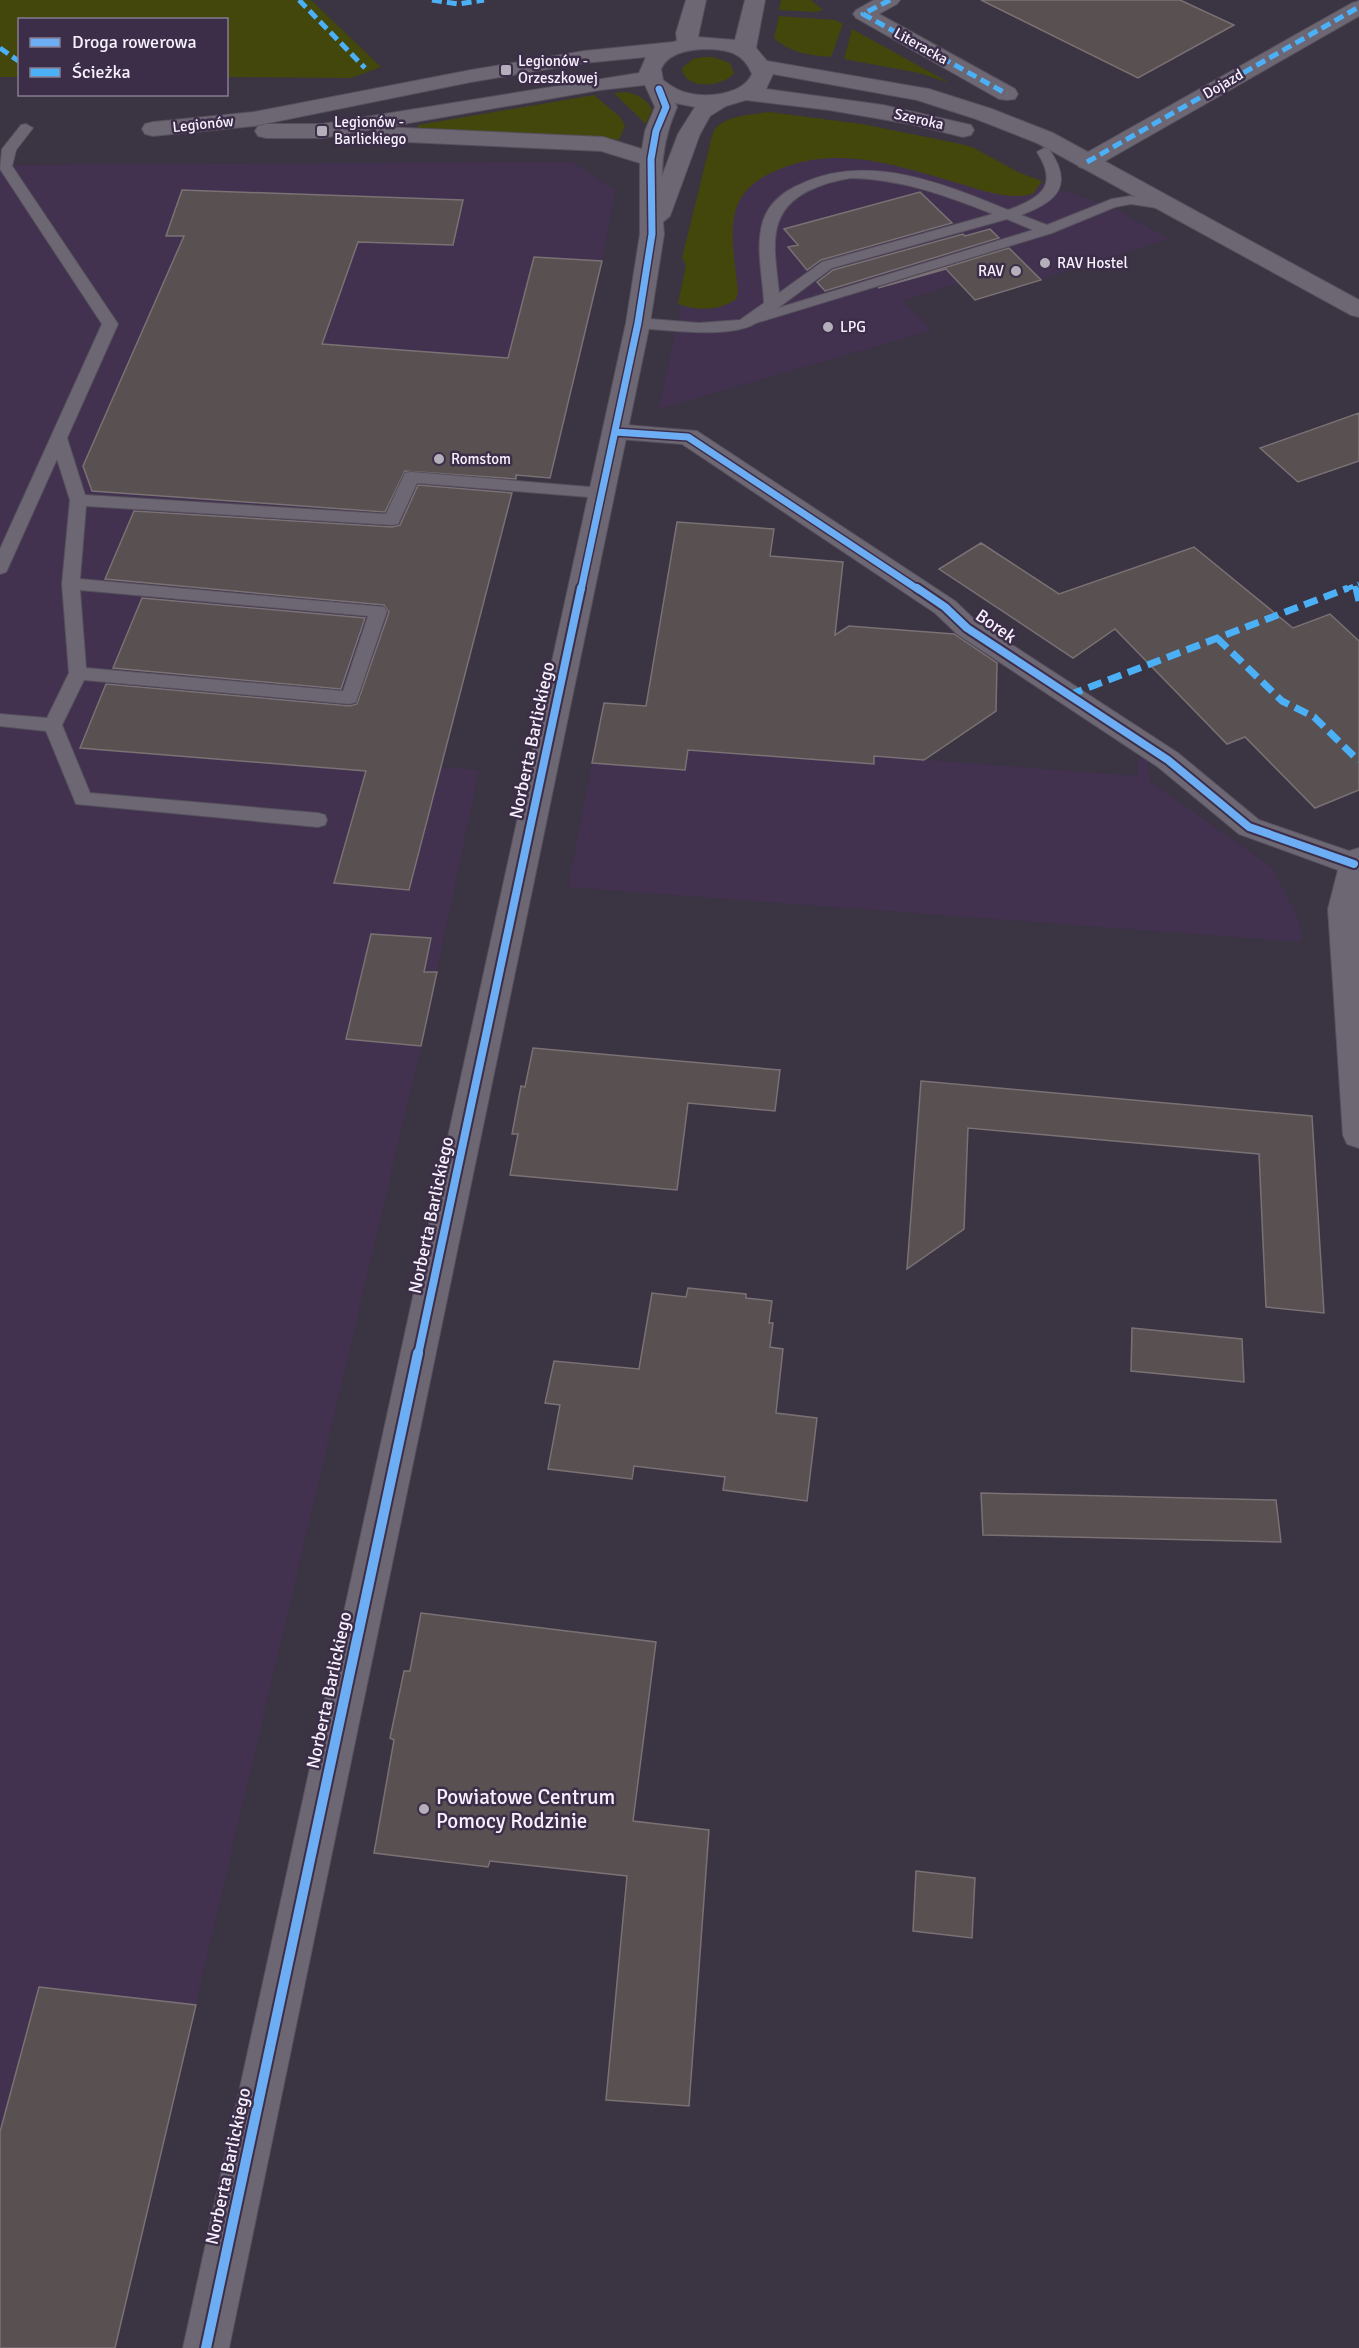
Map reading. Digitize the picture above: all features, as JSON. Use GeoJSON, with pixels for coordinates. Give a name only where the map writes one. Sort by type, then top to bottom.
{"type":"FeatureCollection","features":[{"type":"Feature","properties":{"kind":"street"},"geometry":{"type":"LineString","coordinates":[[681,46],[696,0]]}},
{"type":"Feature","properties":{"kind":"street"},"geometry":{"type":"LineString","coordinates":[[746,50],[745,40],[755,0]]}},
{"type":"Feature","properties":{"kind":"street","name":"Literacka"},"geometry":{"type":"LineString","coordinates":[[890,0],[863,14],[1007,94]]}},
{"type":"Feature","properties":{"kind":"street","name":"Dojazd"},"geometry":{"type":"LineString","coordinates":[[1087,162],[1359,7]]}},
{"type":"Feature","properties":{"kind":"street"},"geometry":{"type":"LineString","coordinates":[[717,43],[746,50],[762,66],[762,78],[747,94],[718,102],[696,102],[675,97],[655,84],[650,69],[654,61],[681,46],[717,43]]}},
{"type":"Feature","properties":{"kind":"street","name":"Legionów"},"geometry":{"type":"LineString","coordinates":[[655,84],[600,84],[322,131],[153,129],[254,118],[573,59],[681,46]]}},
{"type":"Feature","properties":{"kind":"street","name":"Szeroka"},"geometry":{"type":"LineString","coordinates":[[762,66],[921,94],[984,114],[1045,138],[1359,310]]}},
{"type":"Feature","properties":{"kind":"street","name":"Norberta Barlickiego"},"geometry":{"type":"LineString","coordinates":[[206,2348],[638,323],[652,234],[651,159],[656,131],[666,107],[655,84]]}},
{"type":"Feature","properties":{"kind":"street","name":"Szeroka"},"geometry":{"type":"LineString","coordinates":[[747,94],[816,100],[905,114],[1087,162]]}},
{"type":"Feature","properties":{"kind":"street","name":"Norberta Barlickiego"},"geometry":{"type":"LineString","coordinates":[[652,234],[689,134],[701,112],[718,102]]}},
{"type":"Feature","properties":{"kind":"street"},"geometry":{"type":"LineString","coordinates":[[322,131],[603,144],[651,159]]}},
{"type":"Feature","properties":{"kind":"street","name":"Borek"},"geometry":{"type":"LineString","coordinates":[[615,432],[688,437],[945,607],[967,628],[1168,760],[1249,827],[1357,862],[1343,909],[1359,1135]]}},
{"type":"Feature","properties":{"kind":"lane"},"geometry":{"type":"LineString","coordinates":[[0,568],[110,324],[5,166],[9,149],[26,128]]}},
{"type":"Feature","properties":{"kind":"lane"},"geometry":{"type":"LineString","coordinates":[[744,324],[827,265],[1006,215],[1046,198],[1055,180],[1054,164],[1044,152]]}},
{"type":"Feature","properties":{"kind":"lane"},"geometry":{"type":"LineString","coordinates":[[772,305],[768,229],[776,210],[791,193],[817,182],[850,174],[887,176],[931,187],[1047,230]]}},
{"type":"Feature","properties":{"kind":"lane"},"geometry":{"type":"LineString","coordinates":[[638,323],[699,328],[744,324],[1047,230],[1112,203],[1131,200],[1164,205]]}},
{"type":"Feature","properties":{"kind":"lane"},"geometry":{"type":"LineString","coordinates":[[59,439],[78,500],[72,584],[78,673],[53,725],[83,799],[318,820]]}},
{"type":"Feature","properties":{"kind":"lane"},"geometry":{"type":"LineString","coordinates":[[78,500],[392,520],[411,477],[601,493]]}},
{"type":"Feature","properties":{"kind":"lane"},"geometry":{"type":"LineString","coordinates":[[0,533],[19,527]]}},
{"type":"Feature","properties":{"kind":"lane"},"geometry":{"type":"LineString","coordinates":[[72,584],[378,611],[350,698],[78,673]]}},
{"type":"Feature","properties":{"kind":"lane"},"geometry":{"type":"LineString","coordinates":[[0,720],[53,725]]}},
{"type":"Feature","properties":{"kind":"shaded area"},"geometry":{"type":"Polygon","coordinates":[[[717,139],[1016,174],[1116,209],[1169,239],[975,300],[959,283],[903,301],[932,330],[659,409],[717,139]]]}},
{"type":"Feature","properties":{"kind":"shaded area"},"geometry":{"type":"Polygon","coordinates":[[[572,162],[615,190],[602,261],[550,478],[516,475],[441,767],[479,770],[421,1046],[139,2245],[131,2244],[0,2348],[0,165],[572,162]]]}},
{"type":"Feature","properties":{"kind":"shaded area"},"geometry":{"type":"Polygon","coordinates":[[[604,703],[669,708],[739,754],[874,764],[874,756],[1138,776],[1138,758],[1147,759],[1150,781],[1271,867],[1298,917],[1302,942],[568,887],[604,703]]]}},
{"type":"Feature","properties":{"kind":"green space"},"geometry":{"type":"Polygon","coordinates":[[[0,0],[311,0],[381,67],[351,78],[228,77],[228,18],[18,18],[18,77],[0,77],[0,0]]]}},
{"type":"Feature","properties":{"kind":"green space"},"geometry":{"type":"Polygon","coordinates":[[[781,0],[811,0],[823,10],[815,12],[779,10],[781,0]]]}},
{"type":"Feature","properties":{"kind":"green space"},"geometry":{"type":"Polygon","coordinates":[[[779,16],[835,20],[843,24],[831,57],[800,52],[780,43],[774,38],[779,16]]]}},
{"type":"Feature","properties":{"kind":"green space"},"geometry":{"type":"Polygon","coordinates":[[[852,29],[950,83],[919,73],[844,59],[852,29]]]}},
{"type":"Feature","properties":{"kind":"green space"},"geometry":{"type":"Polygon","coordinates":[[[713,57],[730,63],[734,73],[729,78],[714,84],[697,83],[690,80],[684,75],[682,68],[693,59],[713,57]]]}},
{"type":"Feature","properties":{"kind":"green space"},"geometry":{"type":"Polygon","coordinates":[[[625,92],[640,97],[652,109],[646,124],[614,93],[625,92]]]}},
{"type":"Feature","properties":{"kind":"green space"},"geometry":{"type":"Polygon","coordinates":[[[594,95],[620,117],[625,126],[619,140],[601,137],[418,129],[418,125],[594,95]]]}},
{"type":"Feature","properties":{"kind":"green space"},"geometry":{"type":"Polygon","coordinates":[[[769,112],[862,124],[972,147],[1020,173],[1042,181],[1033,194],[1015,196],[988,192],[897,166],[854,159],[810,160],[788,166],[766,176],[750,187],[740,200],[734,215],[733,250],[738,292],[736,299],[723,306],[708,309],[678,304],[686,265],[682,258],[713,132],[723,122],[730,119],[769,112]]]}},
{"type":"Feature","properties":{"kind":"building"},"geometry":{"type":"Polygon","coordinates":[[[981,0],[1180,0],[1234,25],[1138,78],[981,0]]]}},
{"type":"Feature","properties":{"kind":"building"},"geometry":{"type":"Polygon","coordinates":[[[182,190],[463,200],[453,245],[358,242],[322,344],[508,358],[534,257],[602,261],[550,478],[516,475],[516,479],[405,471],[385,512],[92,491],[83,466],[184,236],[166,236],[182,190]]]}},
{"type":"Feature","properties":{"kind":"building"},"geometry":{"type":"Polygon","coordinates":[[[920,192],[952,223],[821,260],[807,270],[788,247],[798,245],[784,229],[920,192]]]}},
{"type":"Feature","properties":{"kind":"building"},"geometry":{"type":"Polygon","coordinates":[[[990,229],[999,238],[825,291],[817,282],[833,270],[963,234],[965,236],[990,229]]]}},
{"type":"Feature","properties":{"kind":"building","name":"RAV"},"geometry":{"type":"Polygon","coordinates":[[[1009,248],[1041,280],[975,300],[946,269],[878,288],[1009,248]]]}},
{"type":"Feature","properties":{"kind":"building"},"geometry":{"type":"Polygon","coordinates":[[[1359,413],[1359,461],[1298,482],[1260,448],[1359,413]]]}},
{"type":"Feature","properties":{"kind":"building"},"geometry":{"type":"Polygon","coordinates":[[[418,485],[512,493],[409,890],[334,883],[366,771],[80,748],[106,684],[350,706],[357,704],[389,612],[384,605],[105,579],[134,511],[392,527],[400,525],[418,485]]]}},
{"type":"Feature","properties":{"kind":"building"},"geometry":{"type":"Polygon","coordinates":[[[677,522],[774,529],[770,556],[843,562],[835,635],[849,626],[954,634],[997,663],[996,711],[924,760],[874,756],[874,764],[688,750],[685,770],[592,763],[604,703],[646,706],[677,522]]]}},
{"type":"Feature","properties":{"kind":"building"},"geometry":{"type":"Polygon","coordinates":[[[981,543],[1059,594],[1194,547],[1293,628],[1330,614],[1359,641],[1359,790],[1315,808],[1245,737],[1227,744],[1115,629],[1073,658],[939,569],[981,543]]]}},
{"type":"Feature","properties":{"kind":"building"},"geometry":{"type":"Polygon","coordinates":[[[142,598],[365,618],[341,689],[113,668],[142,598]]]}},
{"type":"Feature","properties":{"kind":"building"},"geometry":{"type":"Polygon","coordinates":[[[371,934],[431,938],[424,972],[437,972],[421,1046],[346,1039],[371,934]]]}},
{"type":"Feature","properties":{"kind":"building"},"geometry":{"type":"Polygon","coordinates":[[[533,1048],[780,1070],[775,1111],[688,1103],[677,1190],[510,1175],[518,1134],[512,1134],[521,1086],[525,1087],[533,1048]]]}},
{"type":"Feature","properties":{"kind":"building"},"geometry":{"type":"Polygon","coordinates":[[[921,1081],[1312,1116],[1324,1313],[1266,1307],[1259,1154],[968,1128],[964,1229],[907,1269],[921,1081]]]}},
{"type":"Feature","properties":{"kind":"building"},"geometry":{"type":"Polygon","coordinates":[[[688,1288],[746,1294],[746,1298],[772,1301],[769,1323],[773,1323],[770,1347],[783,1349],[776,1413],[817,1418],[807,1501],[723,1490],[725,1477],[634,1466],[632,1479],[548,1469],[560,1405],[545,1403],[554,1361],[639,1369],[652,1293],[686,1297],[688,1288]]]}},
{"type":"Feature","properties":{"kind":"building"},"geometry":{"type":"Polygon","coordinates":[[[1132,1328],[1242,1339],[1244,1382],[1131,1371],[1132,1328]]]}},
{"type":"Feature","properties":{"kind":"building"},"geometry":{"type":"Polygon","coordinates":[[[981,1493],[1276,1500],[1281,1542],[983,1535],[981,1493]]]}},
{"type":"Feature","properties":{"kind":"building"},"geometry":{"type":"Polygon","coordinates":[[[421,1613],[656,1642],[633,1821],[709,1830],[689,2106],[606,2100],[627,1876],[490,1861],[488,1867],[374,1853],[394,1740],[390,1738],[404,1671],[410,1671],[421,1613]]]}},
{"type":"Feature","properties":{"kind":"building"},"geometry":{"type":"Polygon","coordinates":[[[916,1871],[975,1878],[972,1938],[913,1931],[916,1871]]]}},
{"type":"Feature","properties":{"kind":"building"},"geometry":{"type":"Polygon","coordinates":[[[39,1987],[196,2005],[115,2348],[0,2348],[0,2132],[39,1987]]]}},
{"type":"Feature","properties":{"kind":"marked path"},"geometry":{"type":"LineString","coordinates":[[299,0],[365,68]]}},
{"type":"Feature","properties":{"kind":"marked path"},"geometry":{"type":"LineString","coordinates":[[432,0],[458,4],[484,0]]}},
{"type":"Feature","properties":{"kind":"marked path"},"geometry":{"type":"LineString","coordinates":[[890,0],[863,14],[1007,94]]}},
{"type":"Feature","properties":{"kind":"marked path"},"geometry":{"type":"LineString","coordinates":[[1087,162],[1359,7]]}},
{"type":"Feature","properties":{"kind":"marked path"},"geometry":{"type":"LineString","coordinates":[[0,48],[18,61]]}},
{"type":"Feature","properties":{"kind":"marked path"},"geometry":{"type":"LineString","coordinates":[[1069,695],[1359,584]]}},
{"type":"Feature","properties":{"kind":"marked path"},"geometry":{"type":"LineString","coordinates":[[1355,586],[1359,601]]}},
{"type":"Feature","properties":{"kind":"marked path"},"geometry":{"type":"LineString","coordinates":[[1217,638],[1282,701],[1314,717],[1359,761]]}},
{"type":"Feature","properties":{"kind":"cycle path"},"geometry":{"type":"LineString","coordinates":[[206,2348],[638,323],[652,234],[651,159],[656,131],[666,107],[659,89]]}},
{"type":"Feature","properties":{"kind":"cycle path"},"geometry":{"type":"LineString","coordinates":[[615,432],[688,437],[945,607],[967,628],[1168,760],[1249,827],[1354,864]]}},
{"type":"Feature","properties":{"kind":"place","name":"Legionów - Orzeszkowej"},"geometry":{"type":"Point","coordinates":[506,70]}},
{"type":"Feature","properties":{"kind":"place","name":"Legionów - Barlickiego"},"geometry":{"type":"Point","coordinates":[322,131]}},
{"type":"Feature","properties":{"kind":"place","name":"RAV Hostel"},"geometry":{"type":"Point","coordinates":[1045,263]}},
{"type":"Feature","properties":{"kind":"place","name":"RAV"},"geometry":{"type":"Point","coordinates":[1016,271]}},
{"type":"Feature","properties":{"kind":"place","name":"LPG"},"geometry":{"type":"Point","coordinates":[828,327]}},
{"type":"Feature","properties":{"kind":"place","name":"Romstom"},"geometry":{"type":"Point","coordinates":[439,459]}},
{"type":"Feature","properties":{"kind":"place","name":"Powiatowe Centrum Pomocy Rodzinie"},"geometry":{"type":"Point","coordinates":[424,1809]}}]}
